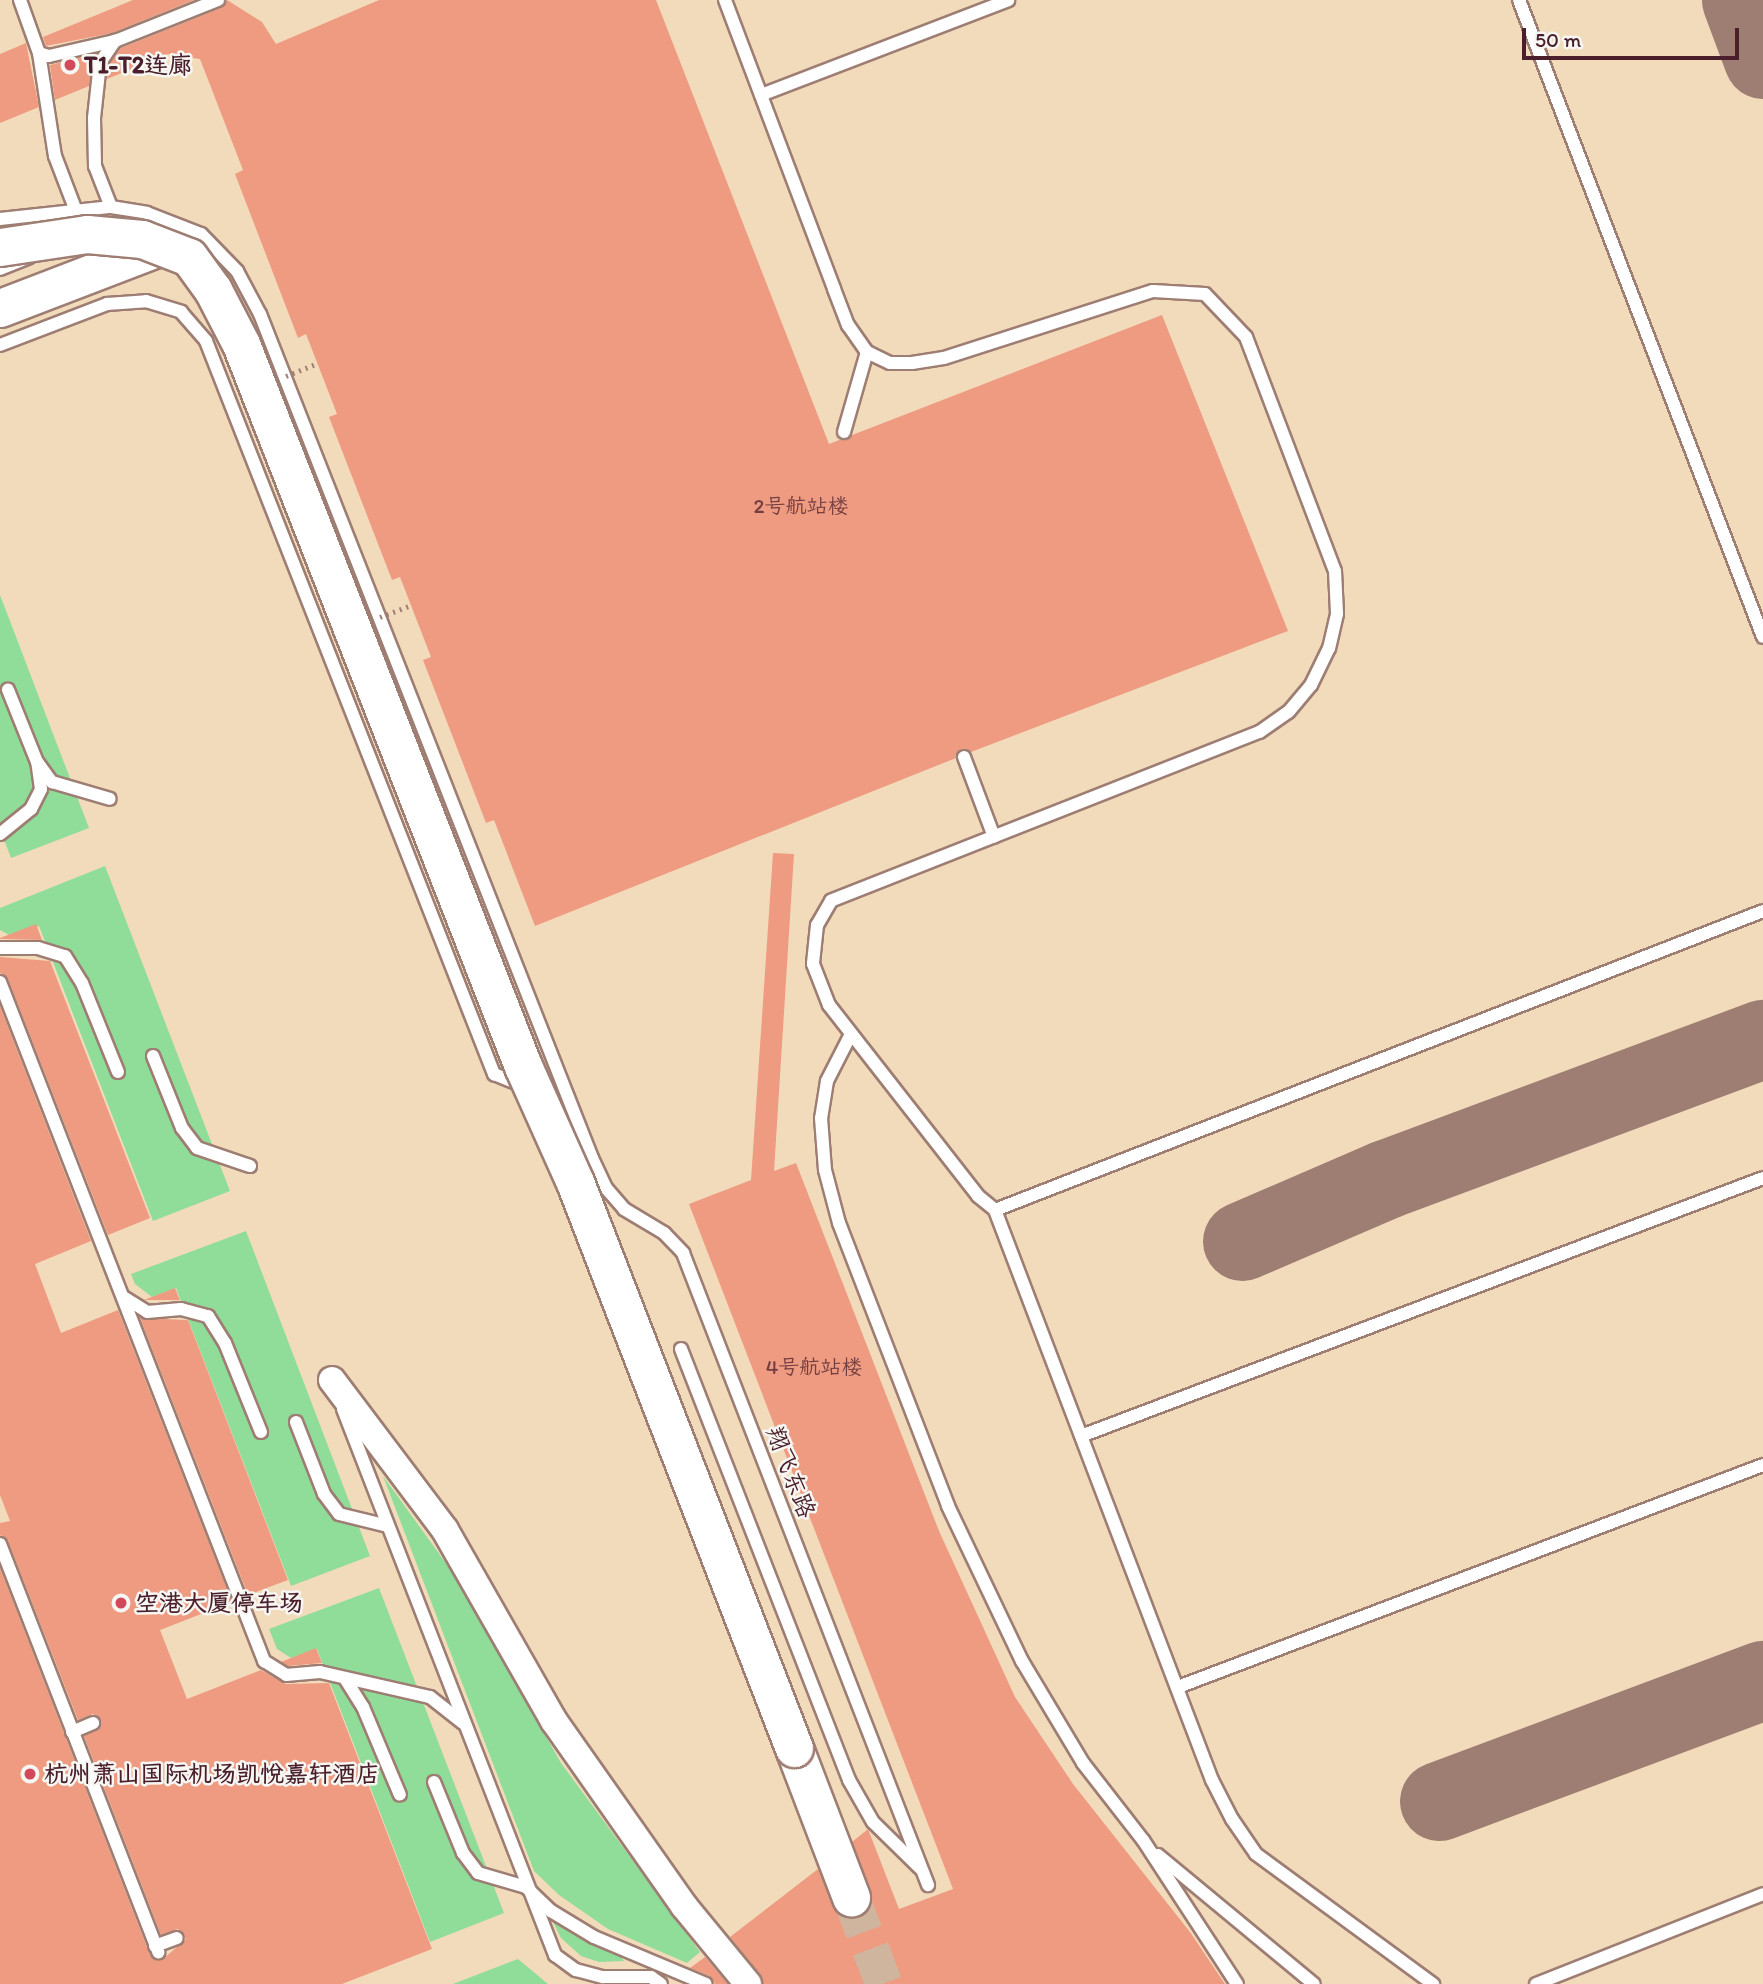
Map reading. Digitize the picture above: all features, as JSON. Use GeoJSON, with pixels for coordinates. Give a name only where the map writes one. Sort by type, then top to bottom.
{"type":"FeatureCollection","features":[{"type":"Feature","properties":{"kind":"main road"},"geometry":{"type":"LineString","coordinates":[[0,247],[87,234],[164,245],[189,257],[213,290],[240,344],[523,1066],[575,1182],[851,1897]]}},
{"type":"Feature","properties":{"kind":"main road"},"geometry":{"type":"LineString","coordinates":[[0,308],[164,245]]}},
{"type":"Feature","properties":{"kind":"street"},"geometry":{"type":"LineString","coordinates":[[332,1380],[445,1530],[502,1636],[561,1731],[684,1906],[748,1984]]}},
{"type":"Feature","properties":{"kind":"lane"},"geometry":{"type":"LineString","coordinates":[[0,269],[44,247],[76,211],[55,156],[39,53],[20,0]]}},
{"type":"Feature","properties":{"kind":"lane"},"geometry":{"type":"LineString","coordinates":[[39,53],[49,56],[115,41],[155,21],[218,0]]}},
{"type":"Feature","properties":{"kind":"lane"},"geometry":{"type":"LineString","coordinates":[[725,0],[848,325],[867,352],[890,363],[923,361],[1153,291],[1205,294],[1246,337],[1335,571],[1337,614],[1329,648],[1311,685],[1288,712],[1259,733],[831,901],[817,925],[813,964],[829,1005],[978,1196],[995,1210],[1212,1780],[1256,1854],[1433,1984]]}},
{"type":"Feature","properties":{"kind":"lane"},"geometry":{"type":"LineString","coordinates":[[761,95],[1008,0]]}},
{"type":"Feature","properties":{"kind":"lane"},"geometry":{"type":"LineString","coordinates":[[1519,0],[1763,637]]}},
{"type":"Feature","properties":{"kind":"lane"},"geometry":{"type":"LineString","coordinates":[[111,207],[95,166],[94,118],[100,63],[115,41]]}},
{"type":"Feature","properties":{"kind":"lane","name":"翔飞东路"},"geometry":{"type":"LineString","coordinates":[[0,219],[111,207],[147,214],[201,234],[237,271],[260,314],[606,1188],[624,1209],[664,1233],[683,1253],[928,1885]]}},
{"type":"Feature","properties":{"kind":"lane"},"geometry":{"type":"LineString","coordinates":[[0,345],[107,304],[146,301],[181,312],[206,341],[494,1073],[572,1106]]}},
{"type":"Feature","properties":{"kind":"lane"},"geometry":{"type":"LineString","coordinates":[[844,432],[867,352]]}},
{"type":"Feature","properties":{"kind":"lane"},"geometry":{"type":"LineString","coordinates":[[0,834],[32,809],[41,789],[37,762],[8,690]]}},
{"type":"Feature","properties":{"kind":"lane"},"geometry":{"type":"LineString","coordinates":[[964,757],[995,836]]}},
{"type":"Feature","properties":{"kind":"lane"},"geometry":{"type":"LineString","coordinates":[[37,762],[52,782],[110,799]]}},
{"type":"Feature","properties":{"kind":"lane"},"geometry":{"type":"LineString","coordinates":[[995,1210],[1763,911]]}},
{"type":"Feature","properties":{"kind":"lane"},"geometry":{"type":"LineString","coordinates":[[0,948],[38,948],[65,956],[82,983],[118,1072]]}},
{"type":"Feature","properties":{"kind":"lane"},"geometry":{"type":"LineString","coordinates":[[0,982],[264,1661],[286,1675],[320,1672],[430,1697],[463,1723]]}},
{"type":"Feature","properties":{"kind":"lane"},"geometry":{"type":"LineString","coordinates":[[851,1034],[827,1081],[821,1118],[825,1170],[839,1223],[948,1506],[1021,1661],[1083,1763],[1143,1840],[1237,1984]]}},
{"type":"Feature","properties":{"kind":"lane"},"geometry":{"type":"LineString","coordinates":[[153,1056],[182,1128],[197,1148],[250,1166]]}},
{"type":"Feature","properties":{"kind":"lane"},"geometry":{"type":"LineString","coordinates":[[1082,1436],[1763,1178]]}},
{"type":"Feature","properties":{"kind":"lane"},"geometry":{"type":"LineString","coordinates":[[125,1298],[147,1312],[181,1309],[208,1317],[225,1343],[261,1432]]}},
{"type":"Feature","properties":{"kind":"lane"},"geometry":{"type":"LineString","coordinates":[[681,1349],[849,1780],[873,1822],[923,1871]]}},
{"type":"Feature","properties":{"kind":"lane"},"geometry":{"type":"LineString","coordinates":[[332,1380],[526,1887],[555,1955],[576,1970],[603,1977],[650,1977],[661,1984]]}},
{"type":"Feature","properties":{"kind":"lane"},"geometry":{"type":"LineString","coordinates":[[296,1422],[324,1494],[339,1514],[388,1526]]}},
{"type":"Feature","properties":{"kind":"lane"},"geometry":{"type":"LineString","coordinates":[[1178,1686],[1763,1465]]}},
{"type":"Feature","properties":{"kind":"lane"},"geometry":{"type":"LineString","coordinates":[[0,1544],[156,1949],[177,1938]]}},
{"type":"Feature","properties":{"kind":"lane"},"geometry":{"type":"LineString","coordinates":[[346,1680],[363,1707],[400,1796]]}},
{"type":"Feature","properties":{"kind":"lane"},"geometry":{"type":"LineString","coordinates":[[72,1732],[93,1723]]}},
{"type":"Feature","properties":{"kind":"lane"},"geometry":{"type":"LineString","coordinates":[[435,1782],[463,1853],[478,1874],[526,1887],[551,1911],[594,1937],[706,1984]]}},
{"type":"Feature","properties":{"kind":"lane"},"geometry":{"type":"LineString","coordinates":[[1143,1840],[1314,1984]]}},
{"type":"Feature","properties":{"kind":"lane"},"geometry":{"type":"LineString","coordinates":[[1536,1984],[1763,1894]]}},
{"type":"Feature","properties":{"kind":"green space"},"geometry":{"type":"Polygon","coordinates":[[[0,595],[89,828],[11,858],[0,829],[0,595]]]}},
{"type":"Feature","properties":{"kind":"green space"},"geometry":{"type":"Polygon","coordinates":[[[105,866],[230,1191],[153,1221],[39,926],[11,936],[0,930],[0,908],[105,866]]]}},
{"type":"Feature","properties":{"kind":"green space"},"geometry":{"type":"Polygon","coordinates":[[[246,1231],[370,1556],[291,1586],[176,1288],[152,1297],[135,1284],[131,1274],[246,1231]]]}},
{"type":"Feature","properties":{"kind":"green space"},"geometry":{"type":"Polygon","coordinates":[[[383,1476],[453,1573],[561,1763],[700,1952],[687,1963],[608,1929],[559,1895],[534,1871],[383,1476]]]}},
{"type":"Feature","properties":{"kind":"green space"},"geometry":{"type":"Polygon","coordinates":[[[379,1588],[504,1913],[430,1942],[317,1649],[291,1658],[277,1649],[269,1629],[379,1588]]]}},
{"type":"Feature","properties":{"kind":"green space"},"geometry":{"type":"Polygon","coordinates":[[[553,1922],[624,1961],[599,1962],[581,1956],[561,1938],[553,1922]]]}},
{"type":"Feature","properties":{"kind":"green space"},"geometry":{"type":"Polygon","coordinates":[[[518,1959],[548,1984],[453,1984],[518,1959]]]}},
{"type":"Feature","properties":{"kind":"building"},"geometry":{"type":"Polygon","coordinates":[[[133,0],[194,0],[112,33],[46,46],[43,37],[133,0]]]}},
{"type":"Feature","properties":{"kind":"building"},"geometry":{"type":"Polygon","coordinates":[[[227,0],[262,22],[276,44],[379,0],[656,0],[829,444],[1162,315],[1288,631],[971,752],[960,749],[956,758],[535,926],[494,820],[486,823],[423,660],[431,657],[400,577],[392,580],[329,417],[337,414],[306,334],[298,338],[235,174],[243,170],[200,59],[168,54],[107,79],[108,66],[121,48],[221,8],[227,0]]]}},
{"type":"Feature","properties":{"kind":"building"},"geometry":{"type":"Polygon","coordinates":[[[26,43],[39,107],[0,123],[0,54],[26,43]]]}},
{"type":"Feature","properties":{"kind":"building"},"geometry":{"type":"Polygon","coordinates":[[[95,54],[89,86],[55,100],[50,65],[95,54]]]}},
{"type":"Feature","properties":{"kind":"building"},"geometry":{"type":"Polygon","coordinates":[[[773,853],[794,854],[774,1171],[796,1163],[939,1531],[1015,1697],[1073,1784],[1190,1932],[1225,1984],[763,1984],[730,1937],[818,1869],[837,1913],[848,1918],[867,1911],[871,1890],[852,1842],[868,1829],[899,1909],[953,1889],[689,1204],[751,1180],[773,853]]]}},
{"type":"Feature","properties":{"kind":"building"},"geometry":{"type":"Polygon","coordinates":[[[36,924],[42,940],[0,939],[0,938],[36,924]]]}},
{"type":"Feature","properties":{"kind":"building"},"geometry":{"type":"Polygon","coordinates":[[[0,957],[50,961],[150,1218],[108,1235],[8,979],[0,973],[0,957]]]}},
{"type":"Feature","properties":{"kind":"building"},"geometry":{"type":"Polygon","coordinates":[[[0,1006],[91,1241],[35,1264],[61,1333],[118,1310],[232,1602],[160,1630],[187,1699],[261,1670],[286,1684],[329,1683],[432,1949],[342,1984],[0,1984],[0,1568],[150,1955],[162,1960],[186,1939],[178,1929],[161,1935],[84,1736],[100,1729],[101,1720],[93,1714],[78,1720],[8,1541],[0,1535],[0,1523],[10,1521],[0,1495],[0,1006]]]}},
{"type":"Feature","properties":{"kind":"building"},"geometry":{"type":"Polygon","coordinates":[[[175,1288],[180,1300],[144,1300],[175,1288]]]}},
{"type":"Feature","properties":{"kind":"building"},"geometry":{"type":"Polygon","coordinates":[[[140,1318],[188,1320],[288,1580],[248,1595],[140,1318]]]}},
{"type":"Feature","properties":{"kind":"building"},"geometry":{"type":"Polygon","coordinates":[[[316,1648],[322,1663],[288,1666],[281,1662],[316,1648]]]}},
{"type":"Feature","properties":{"kind":"building"},"geometry":{"type":"Polygon","coordinates":[[[705,1957],[728,1984],[715,1984],[710,1976],[690,1968],[705,1957]]]}},
{"type":"Feature","properties":{"kind":"taxiway"},"geometry":{"type":"LineString","coordinates":[[1741,0],[1763,59]]}},
{"type":"Feature","properties":{"kind":"taxiway"},"geometry":{"type":"LineString","coordinates":[[1242,1241],[1386,1179],[1763,1039]]}},
{"type":"Feature","properties":{"kind":"taxiway"},"geometry":{"type":"LineString","coordinates":[[1439,1801],[1763,1680]]}},
{"type":"Feature","properties":{"kind":"tunnel"},"geometry":{"type":"LineString","coordinates":[[851,1897],[884,1984]]}},
{"type":"Feature","properties":{"kind":"place","name":"T1-T2连廊"},"geometry":{"type":"Point","coordinates":[70,65]}},
{"type":"Feature","properties":{"kind":"place","name":"空港大厦停车场"},"geometry":{"type":"Point","coordinates":[121,1603]}},
{"type":"Feature","properties":{"kind":"place","name":"杭州萧山国际机场凯悦嘉轩酒店"},"geometry":{"type":"Point","coordinates":[30,1774]}}]}
